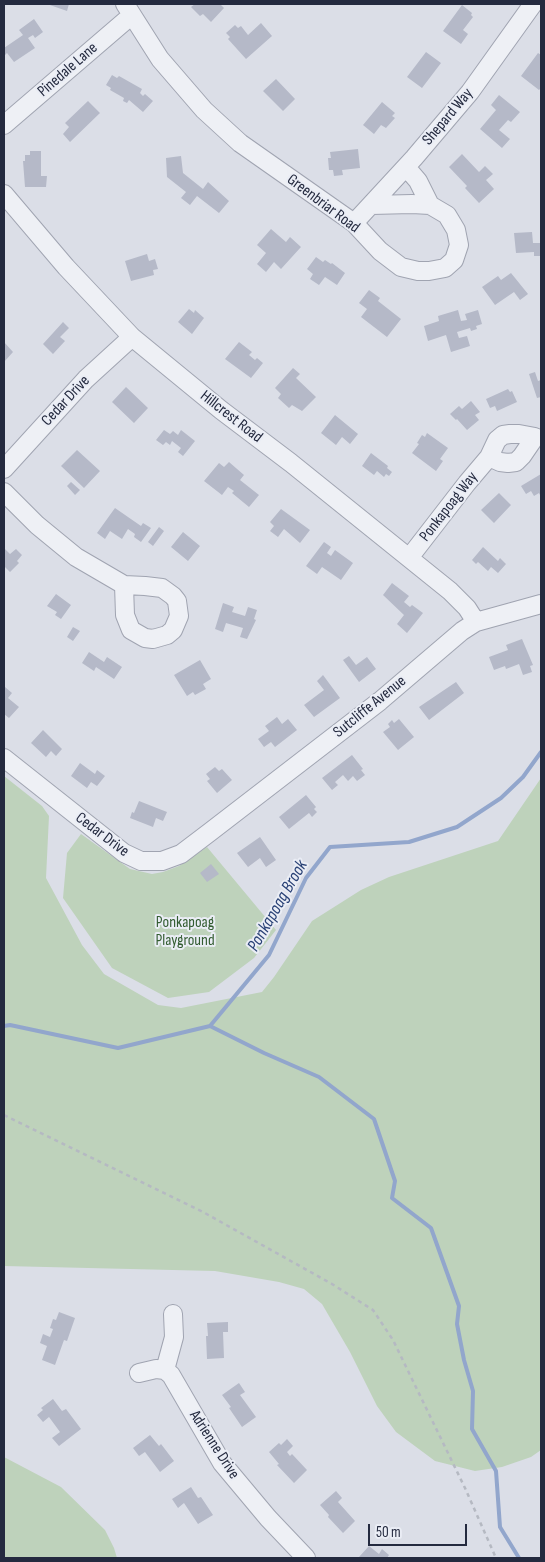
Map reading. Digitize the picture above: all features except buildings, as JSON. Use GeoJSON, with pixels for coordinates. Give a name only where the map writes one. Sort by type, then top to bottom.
{"type":"FeatureCollection","features":[{"type":"Feature","properties":{"kind":"street","name":"Shepard Way"},"geometry":{"type":"LineString","coordinates":[[354,223],[406,167],[470,92],[533,4]]}},
{"type":"Feature","properties":{"kind":"street","name":"Pinedale Lane"},"geometry":{"type":"LineString","coordinates":[[4,125],[128,9]]}},
{"type":"Feature","properties":{"kind":"street","name":"Greenbriar Road"},"geometry":{"type":"LineString","coordinates":[[128,9],[160,59],[204,110],[240,143],[354,223],[380,251],[401,267],[418,271],[445,268],[454,260],[459,245],[456,230],[447,215],[430,205],[371,205]]}},
{"type":"Feature","properties":{"kind":"street"},"geometry":{"type":"LineString","coordinates":[[406,167],[418,181],[430,205]]}},
{"type":"Feature","properties":{"kind":"street","name":"Hillcrest Road"},"geometry":{"type":"LineString","coordinates":[[4,194],[66,267],[132,337],[220,410],[291,463],[450,591],[467,608],[476,622]]}},
{"type":"Feature","properties":{"kind":"street","name":"Cedar Drive"},"geometry":{"type":"LineString","coordinates":[[4,468],[86,379],[132,337]]}},
{"type":"Feature","properties":{"kind":"street","name":"Ponkapoag Way"},"geometry":{"type":"LineString","coordinates":[[409,558],[489,457],[497,440],[502,435],[538,436]]}},
{"type":"Feature","properties":{"kind":"street"},"geometry":{"type":"LineString","coordinates":[[489,457],[508,463],[516,462],[538,436]]}},
{"type":"Feature","properties":{"kind":"street"},"geometry":{"type":"LineString","coordinates":[[4,492],[37,525],[76,557],[124,585]]}},
{"type":"Feature","properties":{"kind":"street","name":"Sutcliffe Avenue"},"geometry":{"type":"LineString","coordinates":[[210,832],[380,701],[462,631],[476,622],[541,604]]}},
{"type":"Feature","properties":{"kind":"street","name":"Cedar Drive"},"geometry":{"type":"LineString","coordinates":[[4,758],[117,849],[132,858],[152,862],[171,858],[181,854],[210,832]]}},
{"type":"Feature","properties":{"kind":"street"},"geometry":{"type":"LineString","coordinates":[[139,1374],[156,1369],[165,1370],[174,1337],[173,1314]]}},
{"type":"Feature","properties":{"kind":"street","name":"Adrienne Drive"},"geometry":{"type":"LineString","coordinates":[[165,1370],[171,1375],[222,1463],[268,1518],[306,1558]]}},
{"type":"Feature","properties":{"kind":"path"},"geometry":{"type":"LineString","coordinates":[[4,1115],[203,1212],[332,1284],[372,1310],[393,1340],[466,1488],[496,1558]]}},
{"type":"Feature","properties":{"kind":"green space"},"geometry":{"type":"Polygon","coordinates":[[[4,776],[42,806],[49,816],[46,878],[82,945],[104,974],[158,1005],[181,1008],[262,992],[312,921],[361,890],[389,877],[498,841],[541,778],[541,1450],[531,1457],[502,1467],[475,1471],[435,1461],[396,1432],[377,1406],[350,1352],[322,1304],[304,1289],[279,1282],[215,1271],[4,1266],[4,776]]]}},
{"type":"Feature","properties":{"kind":"green space","name":"Ponkapoag Playground"},"geometry":{"type":"Polygon","coordinates":[[[81,834],[130,869],[152,874],[179,866],[207,847],[276,930],[254,958],[209,992],[168,998],[112,968],[63,898],[67,853],[81,834]]]}},
{"type":"Feature","properties":{"kind":"green space"},"geometry":{"type":"Polygon","coordinates":[[[4,1457],[61,1487],[105,1530],[117,1558],[4,1558],[4,1457]]]}},
{"type":"Feature","properties":{"kind":"waterway","name":"Ponkapoag Brook"},"geometry":{"type":"LineString","coordinates":[[4,1026],[10,1025],[118,1048],[210,1026],[269,955],[306,878],[330,847],[409,842],[457,827],[501,798],[523,777],[541,752]]}},
{"type":"Feature","properties":{"kind":"waterway"},"geometry":{"type":"LineString","coordinates":[[210,1026],[264,1053],[319,1077],[374,1119],[395,1181],[392,1198],[431,1228],[459,1306],[457,1324],[464,1360],[473,1391],[472,1429],[496,1471],[500,1527],[519,1558]]}}]}
